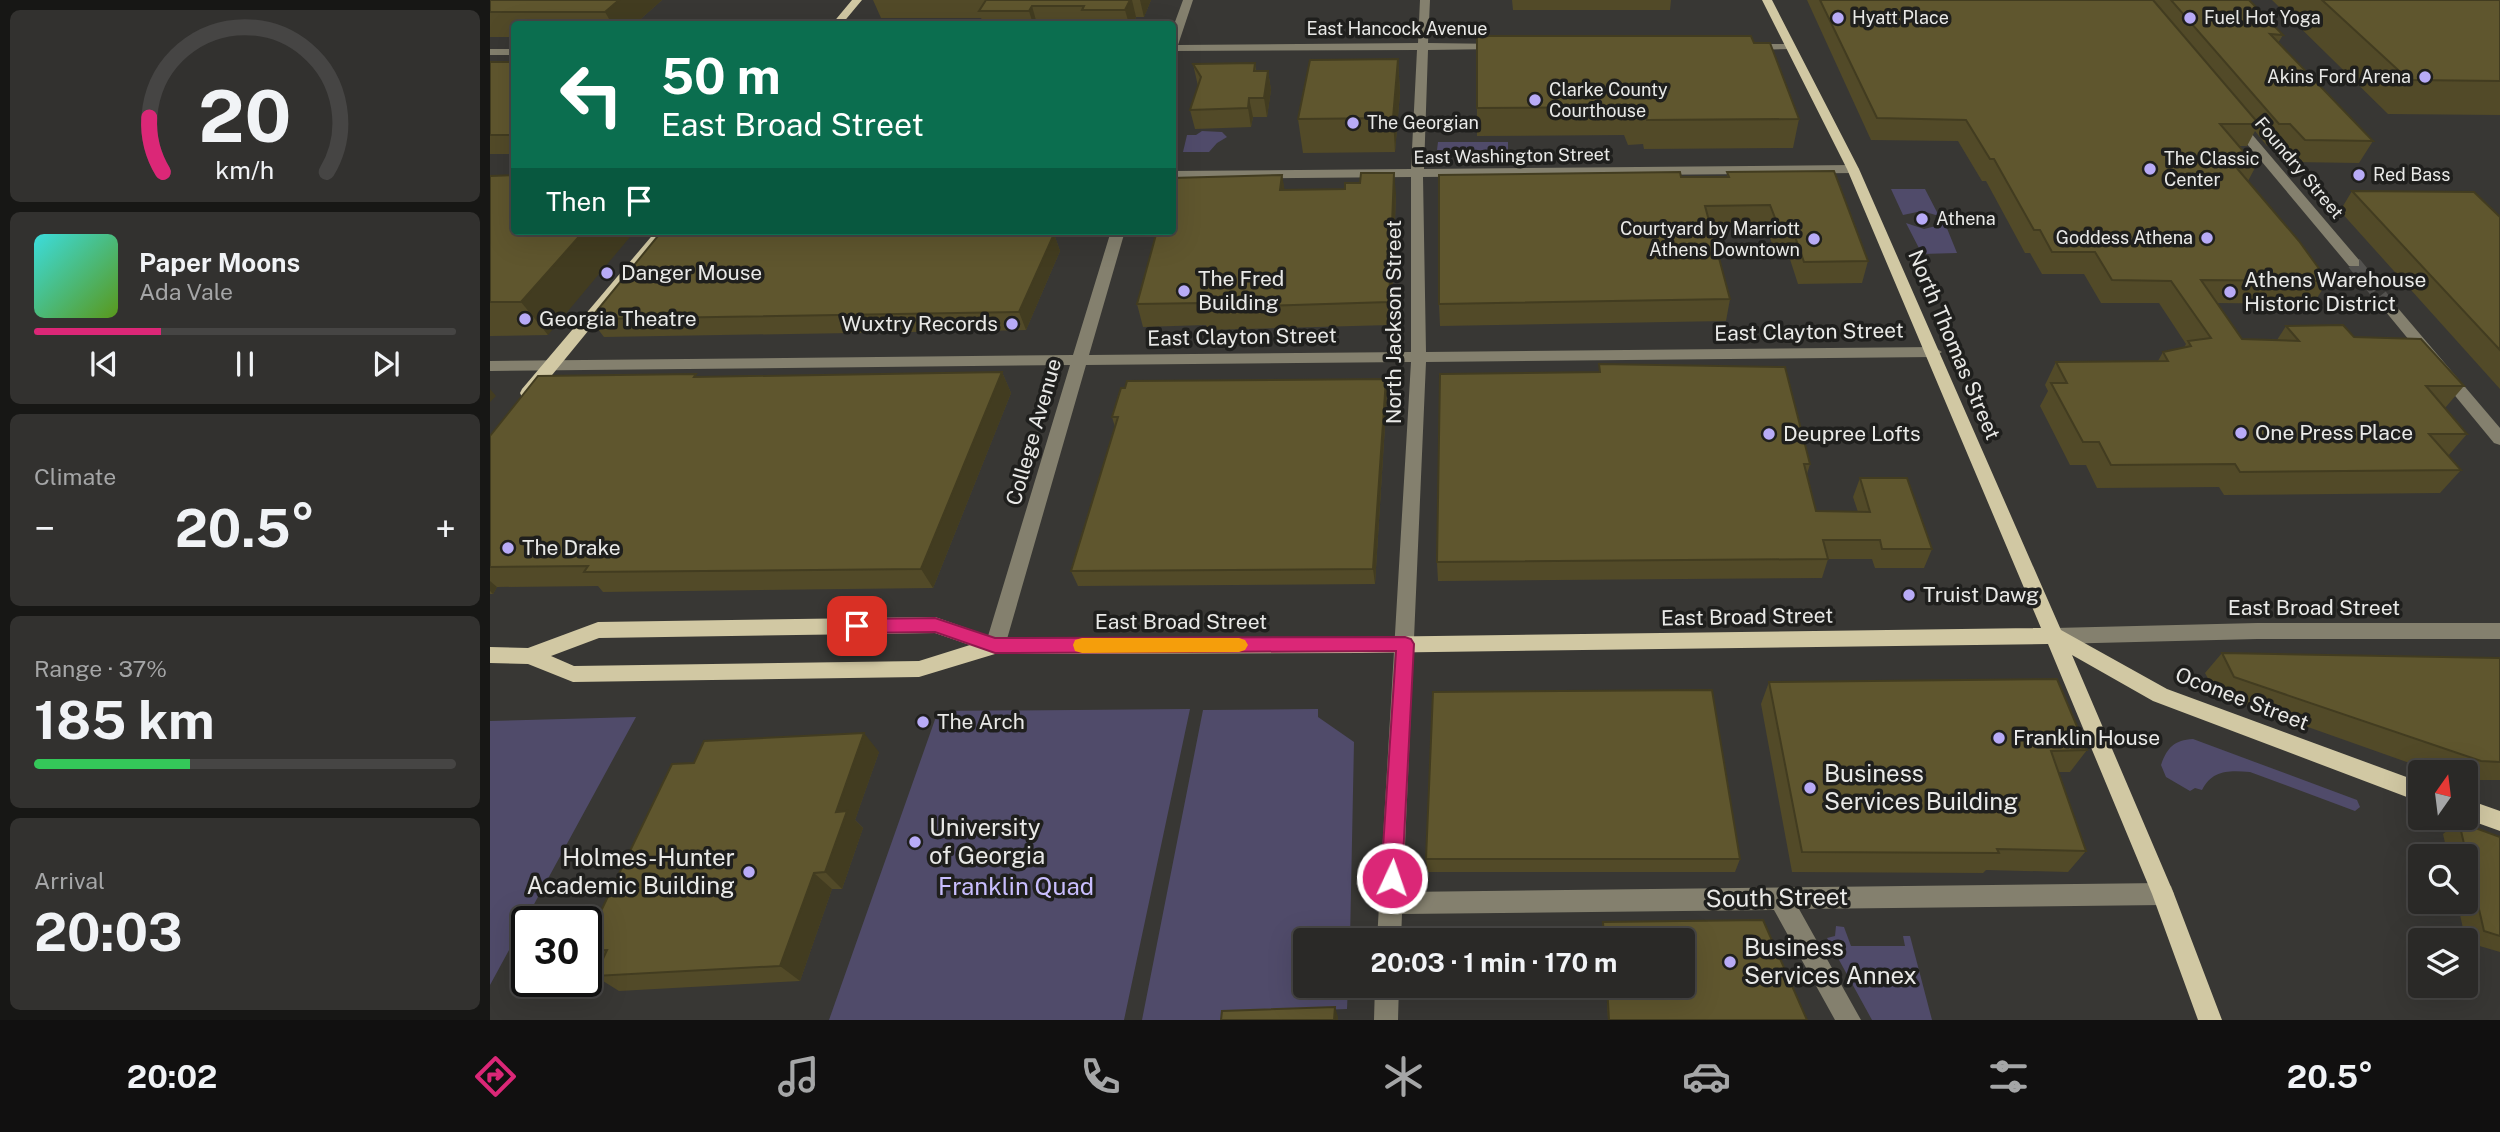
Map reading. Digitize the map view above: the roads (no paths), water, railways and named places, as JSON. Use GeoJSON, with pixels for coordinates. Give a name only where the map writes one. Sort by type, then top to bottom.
{"type":"FeatureCollection","features":[{"type":"Feature","properties":{"kind":"main road"},"geometry":{"type":"LineString","coordinates":[[839,21],[857,0]]}},
{"type":"Feature","properties":{"kind":"main road","name":"North Thomas Street"},"geometry":{"type":"LineString","coordinates":[[1767,0],[1853,169],[1934,352],[2163,894],[2210,1020]]}},
{"type":"Feature","properties":{"kind":"main road"},"geometry":{"type":"LineString","coordinates":[[521,401],[660,235]]}},
{"type":"Feature","properties":{"kind":"main road","name":"East Broad Street"},"geometry":{"type":"LineString","coordinates":[[529,656],[598,630],[935,625],[995,646]]}},
{"type":"Feature","properties":{"kind":"main road","name":"East Broad Street"},"geometry":{"type":"LineString","coordinates":[[490,655],[529,656],[573,674],[919,669],[995,646],[2055,636]]}},
{"type":"Feature","properties":{"kind":"main road","name":"Oconee Street"},"geometry":{"type":"LineString","coordinates":[[2055,636],[2160,695],[2408,788]]}},
{"type":"Feature","properties":{"kind":"main road"},"geometry":{"type":"LineString","coordinates":[[2478,813],[2500,821]]}},
{"type":"Feature","properties":{"kind":"street"},"geometry":{"type":"LineString","coordinates":[[1176,35],[1188,0]]}},
{"type":"Feature","properties":{"kind":"street","name":"North Jackson Street"},"geometry":{"type":"LineString","coordinates":[[1389,928],[1410,588],[1419,357],[1417,174],[1425,0]]}},
{"type":"Feature","properties":{"kind":"street","name":"East Hancock Avenue"},"geometry":{"type":"LineString","coordinates":[[1176,47],[1508,46]]}},
{"type":"Feature","properties":{"kind":"street"},"geometry":{"type":"LineString","coordinates":[[1736,47],[1790,47]]}},
{"type":"Feature","properties":{"kind":"street"},"geometry":{"type":"LineString","coordinates":[[490,52],[511,52]]}},
{"type":"Feature","properties":{"kind":"street","name":"Foundry Street"},"geometry":{"type":"LineString","coordinates":[[2225,109],[2354,263]]}},
{"type":"Feature","properties":{"kind":"street","name":"East Washington Street"},"geometry":{"type":"LineString","coordinates":[[1176,175],[1853,169]]}},
{"type":"Feature","properties":{"kind":"street","name":"College Avenue"},"geometry":{"type":"LineString","coordinates":[[995,646],[1117,235]]}},
{"type":"Feature","properties":{"kind":"street"},"geometry":{"type":"LineString","coordinates":[[2386,303],[2500,439]]}},
{"type":"Feature","properties":{"kind":"street","name":"East Clayton Street"},"geometry":{"type":"LineString","coordinates":[[490,366],[1934,352]]}},
{"type":"Feature","properties":{"kind":"street","name":"East Broad Street"},"geometry":{"type":"LineString","coordinates":[[2055,636],[2339,630],[2500,631]]}},
{"type":"Feature","properties":{"kind":"street","name":"South Street"},"geometry":{"type":"LineString","coordinates":[[1390,904],[2163,894]]}},
{"type":"Feature","properties":{"kind":"street"},"geometry":{"type":"LineString","coordinates":[[1780,898],[1849,1020]]}},
{"type":"Feature","properties":{"kind":"street"},"geometry":{"type":"LineString","coordinates":[[1386,1020],[1387,998]]}},
{"type":"Feature","properties":{"kind":"tunnel"},"geometry":{"type":"LineString","coordinates":[[2354,263],[2386,303]]}},
{"type":"Feature","properties":{"kind":"place","name":"Hyatt Place"},"geometry":{"type":"Point","coordinates":[1838,18]}},
{"type":"Feature","properties":{"kind":"place","name":"Fuel Hot Yoga"},"geometry":{"type":"Point","coordinates":[2190,18]}},
{"type":"Feature","properties":{"kind":"place","name":"Akins Ford Arena"},"geometry":{"type":"Point","coordinates":[2425,77]}},
{"type":"Feature","properties":{"kind":"place","name":"Clarke County Courthouse"},"geometry":{"type":"Point","coordinates":[1535,100]}},
{"type":"Feature","properties":{"kind":"place","name":"The Georgian"},"geometry":{"type":"Point","coordinates":[1353,123]}},
{"type":"Feature","properties":{"kind":"place","name":"The Classic Center"},"geometry":{"type":"Point","coordinates":[2150,169]}},
{"type":"Feature","properties":{"kind":"place","name":"Red Bass"},"geometry":{"type":"Point","coordinates":[2359,175]}},
{"type":"Feature","properties":{"kind":"place","name":"Athena"},"geometry":{"type":"Point","coordinates":[1922,219]}},
{"type":"Feature","properties":{"kind":"place","name":"Goddess Athena"},"geometry":{"type":"Point","coordinates":[2207,238]}},
{"type":"Feature","properties":{"kind":"place","name":"Courtyard by Marriott Athens Downtown"},"geometry":{"type":"Point","coordinates":[1814,239]}},
{"type":"Feature","properties":{"kind":"place","name":"Danger Mouse"},"geometry":{"type":"Point","coordinates":[607,273]}},
{"type":"Feature","properties":{"kind":"place","name":"The Fred Building"},"geometry":{"type":"Point","coordinates":[1184,291]}},
{"type":"Feature","properties":{"kind":"place","name":"Athens Warehouse Historic District"},"geometry":{"type":"Point","coordinates":[2230,292]}},
{"type":"Feature","properties":{"kind":"place","name":"Georgia Theatre"},"geometry":{"type":"Point","coordinates":[525,319]}},
{"type":"Feature","properties":{"kind":"place","name":"Wuxtry Records"},"geometry":{"type":"Point","coordinates":[1012,324]}},
{"type":"Feature","properties":{"kind":"place","name":"One Press Place"},"geometry":{"type":"Point","coordinates":[2241,433]}},
{"type":"Feature","properties":{"kind":"place","name":"Deupree Lofts"},"geometry":{"type":"Point","coordinates":[1769,434]}},
{"type":"Feature","properties":{"kind":"place","name":"The Drake"},"geometry":{"type":"Point","coordinates":[508,548]}},
{"type":"Feature","properties":{"kind":"place","name":"Truist Dawg"},"geometry":{"type":"Point","coordinates":[1909,595]}},
{"type":"Feature","properties":{"kind":"place","name":"The Arch"},"geometry":{"type":"Point","coordinates":[923,722]}},
{"type":"Feature","properties":{"kind":"place","name":"Franklin House"},"geometry":{"type":"Point","coordinates":[1999,738]}},
{"type":"Feature","properties":{"kind":"place","name":"Business Services Building"},"geometry":{"type":"Point","coordinates":[1810,788]}},
{"type":"Feature","properties":{"kind":"place","name":"University of Georgia"},"geometry":{"type":"Point","coordinates":[915,842]}},
{"type":"Feature","properties":{"kind":"place","name":"Holmes-Hunter Academic Building"},"geometry":{"type":"Point","coordinates":[749,872]}},
{"type":"Feature","properties":{"kind":"place","name":"Business Services Annex"},"geometry":{"type":"Point","coordinates":[1730,962]}},
{"type":"Feature","properties":{"kind":"park label","name":"Franklin Quad"},"geometry":{"type":"Point","coordinates":[1016,887]}}]}
